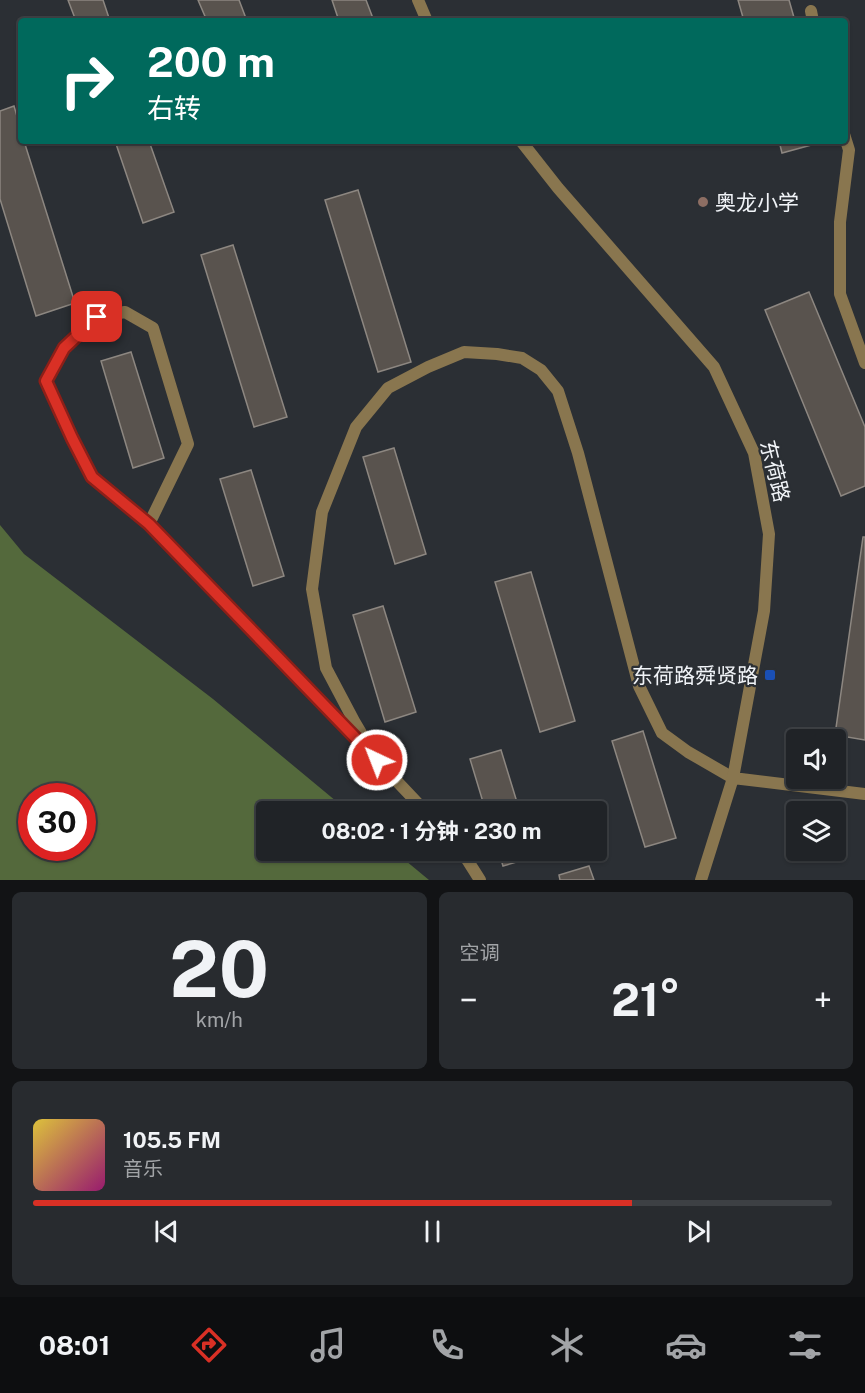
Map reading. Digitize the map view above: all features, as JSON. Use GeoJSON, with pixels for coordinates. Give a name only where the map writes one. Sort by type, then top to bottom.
{"type":"FeatureCollection","features":[{"type":"Feature","properties":{"kind":"street"},"geometry":{"type":"LineString","coordinates":[[418,0],[426,18]]}},
{"type":"Feature","properties":{"kind":"street","name":"东荷路"},"geometry":{"type":"LineString","coordinates":[[523,144],[558,188],[714,367],[754,453],[768,534],[764,611],[734,778],[701,880]]}},
{"type":"Feature","properties":{"kind":"street"},"geometry":{"type":"LineString","coordinates":[[847,144],[849,150],[840,222],[840,294],[865,363]]}},
{"type":"Feature","properties":{"kind":"street"},"geometry":{"type":"LineString","coordinates":[[149,524],[188,444],[153,328],[125,312],[97,317],[64,348],[46,381],[92,477],[149,524],[416,801]]}},
{"type":"Feature","properties":{"kind":"street"},"geometry":{"type":"LineString","coordinates":[[377,760],[326,668],[312,589],[322,512],[356,427],[388,388],[428,367],[464,352],[497,354],[522,358],[541,370],[558,391],[578,453],[639,686],[662,733],[688,752],[734,778],[865,794]]}},
{"type":"Feature","properties":{"kind":"street"},"geometry":{"type":"LineString","coordinates":[[468,861],[480,880]]}},
{"type":"Feature","properties":{"kind":"green space"},"geometry":{"type":"Polygon","coordinates":[[[0,525],[24,554],[213,699],[336,801],[256,801],[256,861],[406,861],[429,880],[0,880],[0,525]]]}},
{"type":"Feature","properties":{"kind":"building"},"geometry":{"type":"Polygon","coordinates":[[[68,0],[103,0],[109,18],[75,18],[68,0]]]}},
{"type":"Feature","properties":{"kind":"building"},"geometry":{"type":"Polygon","coordinates":[[[198,0],[239,0],[246,18],[206,18],[198,0]]]}},
{"type":"Feature","properties":{"kind":"building"},"geometry":{"type":"Polygon","coordinates":[[[332,0],[366,0],[373,18],[338,18],[332,0]]]}},
{"type":"Feature","properties":{"kind":"building"},"geometry":{"type":"Polygon","coordinates":[[[738,0],[789,0],[794,18],[743,18],[738,0]]]}},
{"type":"Feature","properties":{"kind":"building"},"geometry":{"type":"Polygon","coordinates":[[[14,106],[18,120],[18,144],[25,144],[75,303],[36,316],[0,199],[0,111],[14,106]]]}},
{"type":"Feature","properties":{"kind":"building"},"geometry":{"type":"Polygon","coordinates":[[[116,144],[150,144],[174,212],[143,223],[116,144]]]}},
{"type":"Feature","properties":{"kind":"building"},"geometry":{"type":"Polygon","coordinates":[[[780,144],[815,144],[782,153],[780,144]]]}},
{"type":"Feature","properties":{"kind":"building"},"geometry":{"type":"Polygon","coordinates":[[[358,190],[411,362],[378,372],[325,200],[358,190]]]}},
{"type":"Feature","properties":{"kind":"building"},"geometry":{"type":"Polygon","coordinates":[[[233,245],[287,417],[254,427],[201,255],[233,245]]]}},
{"type":"Feature","properties":{"kind":"building"},"geometry":{"type":"Polygon","coordinates":[[[809,292],[865,427],[865,486],[841,496],[765,310],[809,292]]]}},
{"type":"Feature","properties":{"kind":"building"},"geometry":{"type":"Polygon","coordinates":[[[131,352],[164,458],[133,468],[101,361],[131,352]]]}},
{"type":"Feature","properties":{"kind":"building"},"geometry":{"type":"Polygon","coordinates":[[[394,448],[426,554],[395,564],[363,457],[394,448]]]}},
{"type":"Feature","properties":{"kind":"building"},"geometry":{"type":"Polygon","coordinates":[[[251,470],[284,576],[253,586],[220,479],[251,470]]]}},
{"type":"Feature","properties":{"kind":"building"},"geometry":{"type":"Polygon","coordinates":[[[863,537],[865,537],[865,740],[846,737],[846,729],[836,729],[863,537]]]}},
{"type":"Feature","properties":{"kind":"building"},"geometry":{"type":"Polygon","coordinates":[[[531,572],[575,721],[540,732],[495,582],[531,572]]]}},
{"type":"Feature","properties":{"kind":"building"},"geometry":{"type":"Polygon","coordinates":[[[383,606],[416,712],[385,722],[353,615],[383,606]]]}},
{"type":"Feature","properties":{"kind":"building"},"geometry":{"type":"Polygon","coordinates":[[[643,731],[676,838],[645,847],[612,741],[643,731]]]}},
{"type":"Feature","properties":{"kind":"building"},"geometry":{"type":"Polygon","coordinates":[[[501,750],[517,801],[483,801],[470,759],[501,750]]]}},
{"type":"Feature","properties":{"kind":"building"},"geometry":{"type":"Polygon","coordinates":[[[501,861],[520,861],[503,866],[501,861]]]}},
{"type":"Feature","properties":{"kind":"building"},"geometry":{"type":"Polygon","coordinates":[[[589,866],[594,880],[560,880],[559,875],[589,866]]]}},
{"type":"Feature","properties":{"kind":"place","name":"奥龙小学"},"geometry":{"type":"Point","coordinates":[703,202]}},
{"type":"Feature","properties":{"kind":"place","name":"东荷路舜贤路"},"geometry":{"type":"Point","coordinates":[770,675]}},
{"type":"Feature","properties":{"kind":"route"},"geometry":{"type":"LineString","coordinates":[[97,317],[64,348],[46,381],[92,477],[149,524],[377,760]]}}]}
